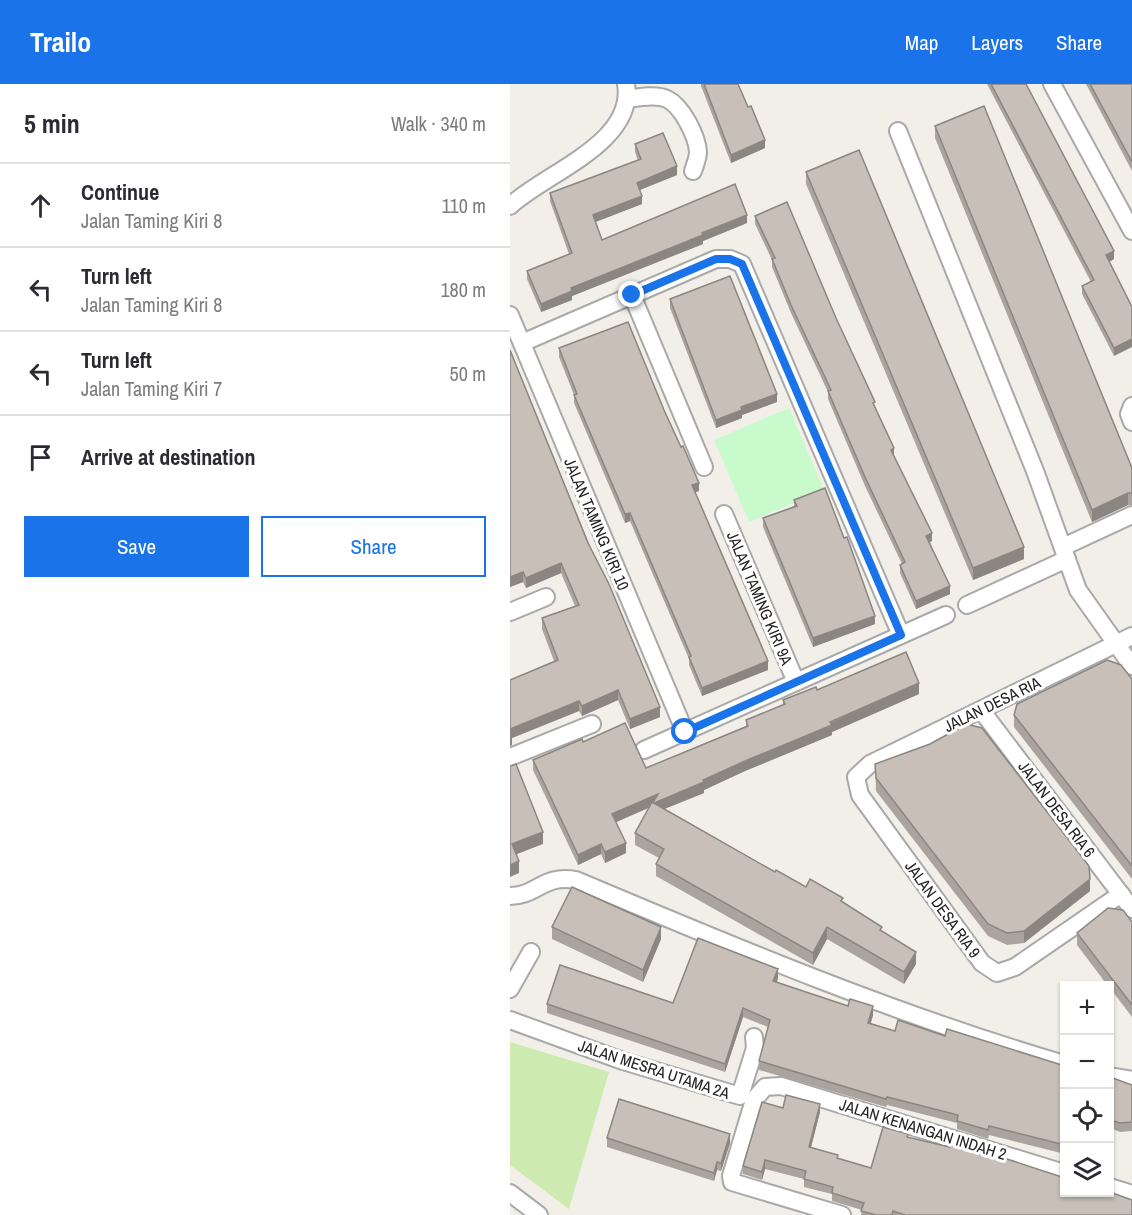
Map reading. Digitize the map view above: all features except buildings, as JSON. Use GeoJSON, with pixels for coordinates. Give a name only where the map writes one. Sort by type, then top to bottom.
{"type":"FeatureCollection","features":[{"type":"Feature","properties":{"kind":"street"},"geometry":{"type":"LineString","coordinates":[[1052,84],[1132,231]]}},
{"type":"Feature","properties":{"kind":"street"},"geometry":{"type":"LineString","coordinates":[[510,206],[605,138],[621,117],[627,92],[645,97],[667,99],[680,111],[691,130],[698,152],[693,171]]}},
{"type":"Feature","properties":{"kind":"street"},"geometry":{"type":"LineString","coordinates":[[898,131],[1087,606],[1132,666]]}},
{"type":"Feature","properties":{"kind":"street"},"geometry":{"type":"LineString","coordinates":[[522,343],[716,259],[730,259],[742,264],[901,635]]}},
{"type":"Feature","properties":{"kind":"street"},"geometry":{"type":"LineString","coordinates":[[632,295],[704,466]]}},
{"type":"Feature","properties":{"kind":"street","name":"JALAN TAMING KIRI 10"},"geometry":{"type":"LineString","coordinates":[[510,315],[685,732]]}},
{"type":"Feature","properties":{"kind":"street"},"geometry":{"type":"LineString","coordinates":[[1132,406],[1129,414],[1132,422]]}},
{"type":"Feature","properties":{"kind":"street","name":"JALAN TAMING KIRI 9A"},"geometry":{"type":"LineString","coordinates":[[724,514],[796,682]]}},
{"type":"Feature","properties":{"kind":"street"},"geometry":{"type":"LineString","coordinates":[[967,605],[1132,515]]}},
{"type":"Feature","properties":{"kind":"street"},"geometry":{"type":"LineString","coordinates":[[510,612],[546,597]]}},
{"type":"Feature","properties":{"kind":"street"},"geometry":{"type":"LineString","coordinates":[[645,750],[946,615]]}},
{"type":"Feature","properties":{"kind":"street","name":"JALAN DESA RIA"},"geometry":{"type":"LineString","coordinates":[[856,777],[870,764],[1132,636]]}},
{"type":"Feature","properties":{"kind":"street","name":"JALAN DESA RIA 6"},"geometry":{"type":"LineString","coordinates":[[981,710],[1132,909]]}},
{"type":"Feature","properties":{"kind":"street"},"geometry":{"type":"LineString","coordinates":[[510,757],[592,724]]}},
{"type":"Feature","properties":{"kind":"street","name":"JALAN DESA RIA 9"},"geometry":{"type":"LineString","coordinates":[[856,777],[860,795],[982,963],[997,973],[1015,967],[1121,894]]}},
{"type":"Feature","properties":{"kind":"street"},"geometry":{"type":"LineString","coordinates":[[510,896],[520,896],[560,877],[576,880],[763,958],[852,992],[976,1038],[1060,1063]]}},
{"type":"Feature","properties":{"kind":"street"},"geometry":{"type":"LineString","coordinates":[[510,989],[531,952]]}},
{"type":"Feature","properties":{"kind":"street","name":"JALAN MESRA UTAMA 2A"},"geometry":{"type":"LineString","coordinates":[[510,1020],[623,1061],[740,1096],[755,1047],[754,1037]]}},
{"type":"Feature","properties":{"kind":"street"},"geometry":{"type":"LineString","coordinates":[[1114,1077],[1132,1080]]}},
{"type":"Feature","properties":{"kind":"street","name":"JALAN KENANGAN INDAH 2"},"geometry":{"type":"LineString","coordinates":[[842,1215],[732,1182],[758,1092],[765,1087],[781,1086],[1060,1171]]}},
{"type":"Feature","properties":{"kind":"street"},"geometry":{"type":"LineString","coordinates":[[1114,1188],[1132,1194]]}},
{"type":"Feature","properties":{"kind":"street"},"geometry":{"type":"LineString","coordinates":[[510,1193],[539,1215]]}},
{"type":"Feature","properties":{"kind":"green space"},"geometry":{"type":"Polygon","coordinates":[[[789,408],[824,490],[749,522],[714,440],[789,408]]]}},
{"type":"Feature","properties":{"kind":"green space"},"geometry":{"type":"Polygon","coordinates":[[[510,1042],[609,1072],[569,1209],[510,1165],[510,1042]]]}},
{"type":"Feature","properties":{"kind":"route"},"geometry":{"type":"LineString","coordinates":[[632,295],[716,259],[730,259],[742,264],[901,635],[685,732]]}}]}
